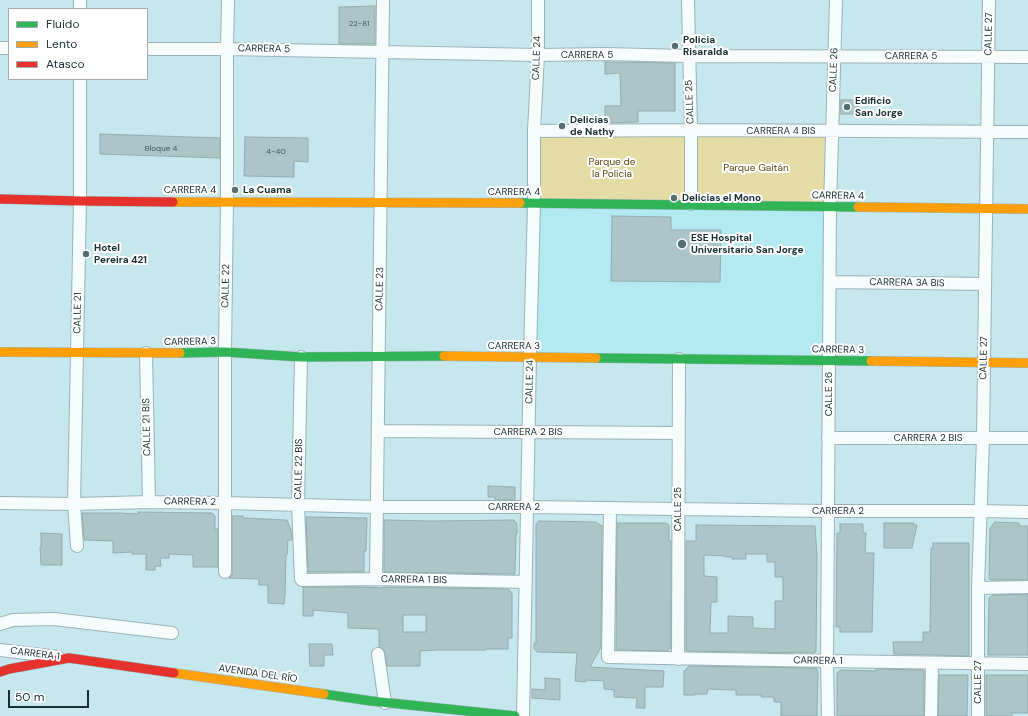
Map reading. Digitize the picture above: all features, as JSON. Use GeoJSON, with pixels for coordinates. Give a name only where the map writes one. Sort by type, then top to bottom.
{"type":"FeatureCollection","features":[{"type":"Feature","properties":{"kind":"main road","name":"CARRERA 4"},"geometry":{"type":"LineString","coordinates":[[0,199],[80,201],[691,204],[1028,209]]}},
{"type":"Feature","properties":{"kind":"main road","name":"CARRERA 3"},"geometry":{"type":"LineString","coordinates":[[0,352],[225,352],[301,357],[530,357],[1028,363]]}},
{"type":"Feature","properties":{"kind":"main road","name":"AVENIDA DEL RÍO"},"geometry":{"type":"LineString","coordinates":[[0,672],[69,658],[385,703],[515,716]]}},
{"type":"Feature","properties":{"kind":"street","name":"CALLE 22"},"geometry":{"type":"LineString","coordinates":[[226,572],[225,352],[228,0]]}},
{"type":"Feature","properties":{"kind":"street","name":"CALLE 23"},"geometry":{"type":"LineString","coordinates":[[376,579],[383,0]]}},
{"type":"Feature","properties":{"kind":"street","name":"CALLE 24"},"geometry":{"type":"LineString","coordinates":[[524,716],[534,203],[534,132],[538,55],[538,0]]}},
{"type":"Feature","properties":{"kind":"street","name":"CALLE 25"},"geometry":{"type":"LineString","coordinates":[[688,0],[691,204]]}},
{"type":"Feature","properties":{"kind":"street","name":"CALLE 26"},"geometry":{"type":"LineString","coordinates":[[828,716],[827,661],[830,207],[836,0]]}},
{"type":"Feature","properties":{"kind":"street","name":"CALLE 27"},"geometry":{"type":"LineString","coordinates":[[978,716],[978,588],[983,438],[989,0]]}},
{"type":"Feature","properties":{"kind":"street","name":"CARRERA 5"},"geometry":{"type":"LineString","coordinates":[[148,49],[227,49],[538,55],[605,54],[688,56],[1028,57]]}},
{"type":"Feature","properties":{"kind":"street","name":"CALLE 21"},"geometry":{"type":"LineString","coordinates":[[77,546],[74,504],[80,201],[80,80]]}},
{"type":"Feature","properties":{"kind":"street","name":"CARRERA 4 BIS"},"geometry":{"type":"LineString","coordinates":[[534,132],[691,130],[1028,132]]}},
{"type":"Feature","properties":{"kind":"street","name":"CARRERA 3A BIS"},"geometry":{"type":"LineString","coordinates":[[830,282],[985,284]]}},
{"type":"Feature","properties":{"kind":"street","name":"CALLE 21 BIS"},"geometry":{"type":"LineString","coordinates":[[146,353],[148,502]]}},
{"type":"Feature","properties":{"kind":"street","name":"CALLE 22 BIS"},"geometry":{"type":"LineString","coordinates":[[301,357],[298,505],[302,580]]}},
{"type":"Feature","properties":{"kind":"street","name":"CALLE 25"},"geometry":{"type":"LineString","coordinates":[[678,658],[679,359]]}},
{"type":"Feature","properties":{"kind":"street","name":"CARRERA 2 BIS"},"geometry":{"type":"LineString","coordinates":[[378,431],[678,433]]}},
{"type":"Feature","properties":{"kind":"street","name":"CARRERA 2 BIS"},"geometry":{"type":"LineString","coordinates":[[828,438],[1028,438]]}},
{"type":"Feature","properties":{"kind":"street","name":"CARRERA 2"},"geometry":{"type":"LineString","coordinates":[[0,503],[74,504],[148,502],[377,507],[1028,512]]}},
{"type":"Feature","properties":{"kind":"street","name":"CARRERA 1"},"geometry":{"type":"LineString","coordinates":[[610,508],[608,657],[1028,664]]}},
{"type":"Feature","properties":{"kind":"street","name":"CARRERA 1 BIS"},"geometry":{"type":"LineString","coordinates":[[302,580],[376,579],[526,582]]}},
{"type":"Feature","properties":{"kind":"street"},"geometry":{"type":"LineString","coordinates":[[978,588],[1028,587]]}},
{"type":"Feature","properties":{"kind":"street"},"geometry":{"type":"LineString","coordinates":[[0,624],[13,620],[54,619],[172,633]]}},
{"type":"Feature","properties":{"kind":"street","name":"CARRERA 1"},"geometry":{"type":"LineString","coordinates":[[0,650],[69,658]]}},
{"type":"Feature","properties":{"kind":"street"},"geometry":{"type":"LineString","coordinates":[[378,654],[385,703]]}},
{"type":"Feature","properties":{"kind":"street"},"geometry":{"type":"LineString","coordinates":[[931,716],[932,663]]}},
{"type":"Feature","properties":{"kind":"shaded area","name":"ESE Hospital Universitario San Jorge"},"geometry":{"type":"Polygon","coordinates":[[[534,203],[830,207],[829,361],[530,357],[534,203]]]}},
{"type":"Feature","properties":{"kind":"green space"},"geometry":{"type":"Polygon","coordinates":[[[534,131],[832,131],[830,207],[534,203],[534,131]]]}},
{"type":"Feature","properties":{"kind":"building"},"geometry":{"type":"Polygon","coordinates":[[[375,6],[375,44],[339,44],[339,7],[375,6]]]}},
{"type":"Feature","properties":{"kind":"building"},"geometry":{"type":"Polygon","coordinates":[[[605,62],[675,63],[675,111],[638,111],[638,122],[605,123],[605,106],[621,106],[620,73],[605,74],[605,62]]]}},
{"type":"Feature","properties":{"kind":"building","name":"Edificio San Jorge"},"geometry":{"type":"Polygon","coordinates":[[[841,100],[857,100],[857,114],[840,114],[841,100]]]}},
{"type":"Feature","properties":{"kind":"building"},"geometry":{"type":"Polygon","coordinates":[[[100,134],[220,138],[220,158],[100,154],[100,134]]]}},
{"type":"Feature","properties":{"kind":"building"},"geometry":{"type":"Polygon","coordinates":[[[245,137],[308,138],[308,162],[294,161],[294,177],[244,176],[245,137]]]}},
{"type":"Feature","properties":{"kind":"building"},"geometry":{"type":"Polygon","coordinates":[[[612,216],[671,217],[671,230],[721,230],[720,282],[611,281],[612,216]]]}},
{"type":"Feature","properties":{"kind":"building"},"geometry":{"type":"Polygon","coordinates":[[[488,486],[515,487],[515,500],[495,500],[495,497],[488,497],[488,486]]]}},
{"type":"Feature","properties":{"kind":"building"},"geometry":{"type":"Polygon","coordinates":[[[138,512],[212,513],[215,516],[215,530],[218,528],[218,567],[193,567],[193,555],[169,554],[169,558],[160,558],[161,566],[155,566],[155,570],[146,570],[146,554],[132,554],[132,552],[113,553],[113,541],[84,540],[82,513],[138,514],[138,512]]]}},
{"type":"Feature","properties":{"kind":"building"},"geometry":{"type":"Polygon","coordinates":[[[232,516],[287,520],[291,530],[292,540],[288,540],[286,555],[284,604],[268,603],[268,585],[259,585],[259,579],[229,578],[232,575],[232,516]]]}},
{"type":"Feature","properties":{"kind":"building"},"geometry":{"type":"Polygon","coordinates":[[[306,517],[367,518],[364,572],[308,572],[306,517]]]}},
{"type":"Feature","properties":{"kind":"building"},"geometry":{"type":"Polygon","coordinates":[[[384,520],[514,520],[517,524],[515,574],[384,572],[384,520]]]}},
{"type":"Feature","properties":{"kind":"building"},"geometry":{"type":"Polygon","coordinates":[[[539,521],[596,522],[602,526],[601,647],[590,667],[664,671],[663,687],[645,687],[645,708],[636,708],[637,698],[614,697],[614,690],[604,689],[604,681],[575,681],[577,653],[537,652],[534,649],[534,643],[536,643],[536,524],[539,521]]]}},
{"type":"Feature","properties":{"kind":"building"},"geometry":{"type":"Polygon","coordinates":[[[995,522],[1019,523],[1019,526],[1028,526],[1028,580],[989,579],[990,528],[995,522]]]}},
{"type":"Feature","properties":{"kind":"building"},"geometry":{"type":"Polygon","coordinates":[[[617,523],[666,523],[669,525],[669,541],[671,541],[671,648],[667,651],[616,650],[617,523]]]}},
{"type":"Feature","properties":{"kind":"building"},"geometry":{"type":"Polygon","coordinates":[[[884,523],[914,523],[913,525],[917,525],[912,548],[884,548],[884,523]]]}},
{"type":"Feature","properties":{"kind":"building"},"geometry":{"type":"Polygon","coordinates":[[[840,524],[863,524],[863,533],[866,533],[865,553],[874,553],[872,632],[840,632],[840,627],[836,627],[837,533],[840,533],[840,524]]]}},
{"type":"Feature","properties":{"kind":"building"},"geometry":{"type":"Polygon","coordinates":[[[696,525],[815,526],[817,555],[816,652],[686,651],[686,541],[696,541],[696,525]],[[746,554],[746,559],[732,559],[732,557],[725,556],[704,555],[704,576],[717,577],[717,602],[711,602],[710,633],[728,633],[728,616],[753,617],[753,628],[775,629],[775,601],[783,601],[783,577],[775,577],[775,562],[767,562],[767,554],[746,554]]]}},
{"type":"Feature","properties":{"kind":"building"},"geometry":{"type":"Polygon","coordinates":[[[41,533],[62,534],[62,565],[41,565],[41,533]]]}},
{"type":"Feature","properties":{"kind":"building"},"geometry":{"type":"Polygon","coordinates":[[[933,543],[969,543],[969,656],[894,654],[893,642],[923,642],[923,632],[930,632],[931,548],[933,548],[933,543]]]}},
{"type":"Feature","properties":{"kind":"building"},"geometry":{"type":"Polygon","coordinates":[[[303,587],[508,589],[512,593],[512,638],[508,638],[508,649],[420,651],[420,666],[387,666],[384,650],[379,647],[379,629],[348,628],[348,613],[313,610],[313,616],[303,616],[303,587]],[[403,615],[403,632],[426,632],[426,615],[403,615]]]}},
{"type":"Feature","properties":{"kind":"building"},"geometry":{"type":"Polygon","coordinates":[[[1028,594],[1028,655],[988,655],[989,598],[993,595],[1028,594]]]}},
{"type":"Feature","properties":{"kind":"building"},"geometry":{"type":"Polygon","coordinates":[[[309,644],[332,644],[333,655],[324,655],[324,666],[310,666],[309,644]]]}},
{"type":"Feature","properties":{"kind":"building"},"geometry":{"type":"Polygon","coordinates":[[[689,666],[816,668],[818,671],[817,716],[781,716],[781,702],[774,702],[774,697],[761,697],[761,695],[736,695],[736,690],[708,689],[707,694],[684,695],[684,671],[689,666]]]}},
{"type":"Feature","properties":{"kind":"building"},"geometry":{"type":"Polygon","coordinates":[[[876,669],[924,670],[924,716],[837,716],[837,673],[841,670],[876,671],[876,669]]]}},
{"type":"Feature","properties":{"kind":"building"},"geometry":{"type":"Polygon","coordinates":[[[939,675],[968,675],[967,716],[938,716],[939,675]]]}},
{"type":"Feature","properties":{"kind":"building"},"geometry":{"type":"Polygon","coordinates":[[[986,675],[1028,675],[1028,713],[1012,713],[1012,716],[986,716],[986,675]]]}},
{"type":"Feature","properties":{"kind":"building"},"geometry":{"type":"Polygon","coordinates":[[[545,678],[560,679],[560,700],[532,698],[532,689],[545,690],[545,678]]]}},
{"type":"Feature","properties":{"kind":"traffic: fast"},"geometry":{"type":"LineString","coordinates":[[520,203],[858,207]]}},
{"type":"Feature","properties":{"kind":"traffic: fast"},"geometry":{"type":"LineString","coordinates":[[180,353],[225,352],[301,357],[444,356]]}},
{"type":"Feature","properties":{"kind":"traffic: fast"},"geometry":{"type":"LineString","coordinates":[[596,358],[871,361]]}},
{"type":"Feature","properties":{"kind":"traffic: fast"},"geometry":{"type":"LineString","coordinates":[[324,694],[371,701],[515,716]]}},
{"type":"Feature","properties":{"kind":"traffic: slow"},"geometry":{"type":"LineString","coordinates":[[173,202],[520,203]]}},
{"type":"Feature","properties":{"kind":"traffic: slow"},"geometry":{"type":"LineString","coordinates":[[858,207],[1028,209]]}},
{"type":"Feature","properties":{"kind":"traffic: slow"},"geometry":{"type":"LineString","coordinates":[[0,352],[180,353]]}},
{"type":"Feature","properties":{"kind":"traffic: slow"},"geometry":{"type":"LineString","coordinates":[[444,356],[596,358]]}},
{"type":"Feature","properties":{"kind":"traffic: slow"},"geometry":{"type":"LineString","coordinates":[[871,361],[1028,363]]}},
{"type":"Feature","properties":{"kind":"traffic: slow"},"geometry":{"type":"LineString","coordinates":[[174,673],[324,694]]}},
{"type":"Feature","properties":{"kind":"traffic: jam"},"geometry":{"type":"LineString","coordinates":[[0,199],[173,202]]}},
{"type":"Feature","properties":{"kind":"traffic: jam"},"geometry":{"type":"LineString","coordinates":[[0,672],[69,658],[174,673]]}},
{"type":"Feature","properties":{"kind":"place","name":"Policia Risaralda"},"geometry":{"type":"Point","coordinates":[675,46]}},
{"type":"Feature","properties":{"kind":"place","name":"Edificio San Jorge"},"geometry":{"type":"Point","coordinates":[847,107]}},
{"type":"Feature","properties":{"kind":"place","name":"Delicias de Nathy"},"geometry":{"type":"Point","coordinates":[562,126]}},
{"type":"Feature","properties":{"kind":"place","name":"La Cuama"},"geometry":{"type":"Point","coordinates":[235,190]}},
{"type":"Feature","properties":{"kind":"place","name":"Delicias el Mono"},"geometry":{"type":"Point","coordinates":[674,198]}},
{"type":"Feature","properties":{"kind":"place","name":"ESE Hospital Universitario San Jorge"},"geometry":{"type":"Point","coordinates":[682,244]}},
{"type":"Feature","properties":{"kind":"place","name":"Hotel Pereira 421"},"geometry":{"type":"Point","coordinates":[86,254]}},
{"type":"Feature","properties":{"kind":"park label","name":"Parque de la Policia"},"geometry":{"type":"Point","coordinates":[612,168]}},
{"type":"Feature","properties":{"kind":"park label","name":"Parque Gaitán"},"geometry":{"type":"Point","coordinates":[756,168]}}]}
